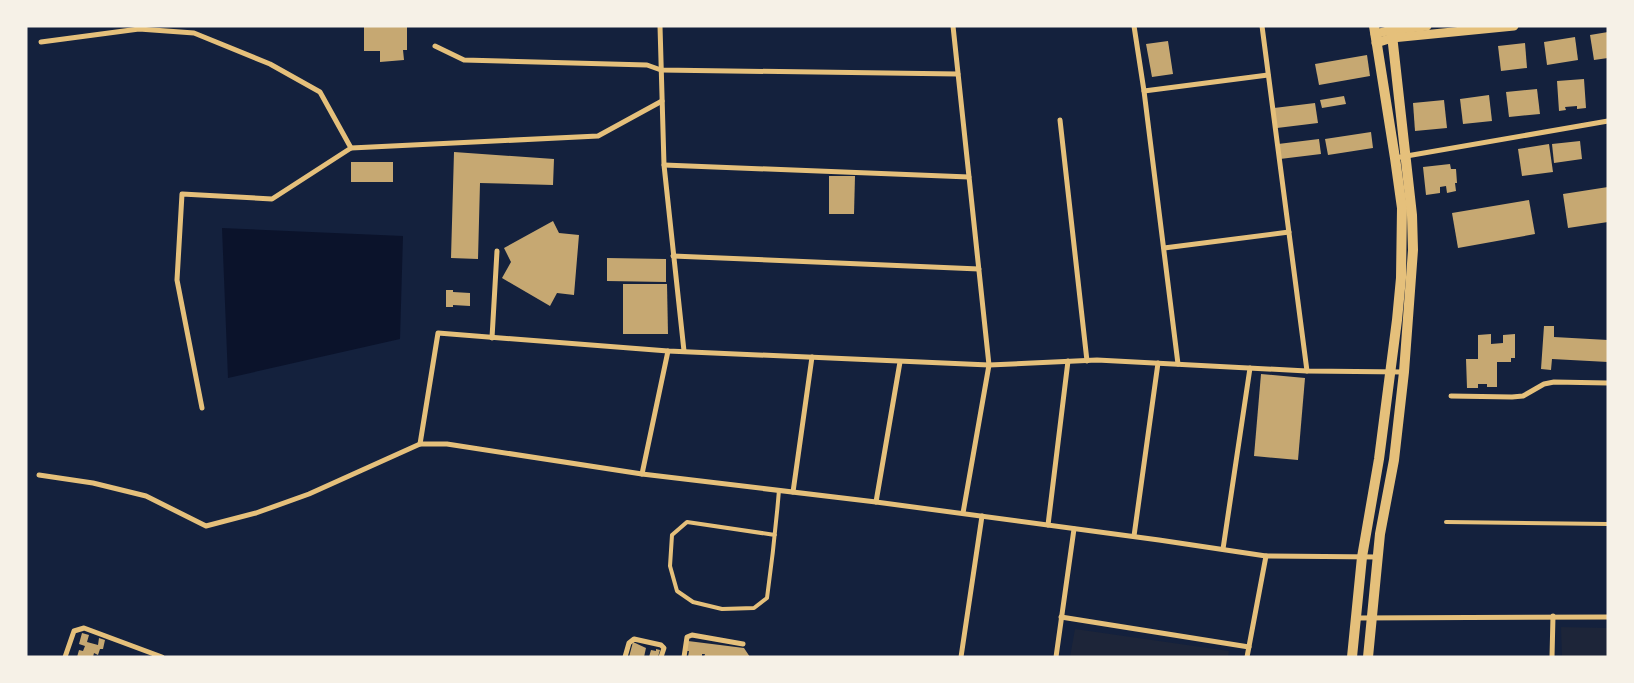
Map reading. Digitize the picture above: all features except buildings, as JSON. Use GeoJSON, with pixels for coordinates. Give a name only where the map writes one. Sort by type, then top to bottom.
{"type":"FeatureCollection","features":[{"type":"Feature","properties":{"kind":"main road"},"geometry":{"type":"LineString","coordinates":[[1352,657],[1362,556],[1379,459],[1397,320],[1402,208],[1391,31]]}},
{"type":"Feature","properties":{"kind":"main road"},"geometry":{"type":"LineString","coordinates":[[1368,657],[1380,534],[1394,460],[1404,372],[1413,250],[1412,215],[1375,35]]}},
{"type":"Feature","properties":{"kind":"street"},"geometry":{"type":"LineString","coordinates":[[660,26],[664,165],[684,351]]}},
{"type":"Feature","properties":{"kind":"street"},"geometry":{"type":"LineString","coordinates":[[953,26],[989,365],[963,513]]}},
{"type":"Feature","properties":{"kind":"street"},"geometry":{"type":"LineString","coordinates":[[1134,26],[1144,90],[1178,364]]}},
{"type":"Feature","properties":{"kind":"street"},"geometry":{"type":"LineString","coordinates":[[1262,26],[1307,371]]}},
{"type":"Feature","properties":{"kind":"street"},"geometry":{"type":"LineString","coordinates":[[1375,35],[1427,26]]}},
{"type":"Feature","properties":{"kind":"street"},"geometry":{"type":"LineString","coordinates":[[1391,31],[1514,26]]}},
{"type":"Feature","properties":{"kind":"street"},"geometry":{"type":"LineString","coordinates":[[41,42],[138,28],[194,33],[270,64],[320,92],[351,148]]}},
{"type":"Feature","properties":{"kind":"street"},"geometry":{"type":"LineString","coordinates":[[435,46],[464,60],[647,65],[661,70],[958,74]]}},
{"type":"Feature","properties":{"kind":"street"},"geometry":{"type":"LineString","coordinates":[[1144,90],[1268,75]]}},
{"type":"Feature","properties":{"kind":"street"},"geometry":{"type":"LineString","coordinates":[[202,408],[177,280],[182,194],[272,199],[351,148],[598,136],[662,101]]}},
{"type":"Feature","properties":{"kind":"street"},"geometry":{"type":"LineString","coordinates":[[1060,120],[1087,360]]}},
{"type":"Feature","properties":{"kind":"street"},"geometry":{"type":"LineString","coordinates":[[1400,157],[1608,121]]}},
{"type":"Feature","properties":{"kind":"street"},"geometry":{"type":"LineString","coordinates":[[664,165],[969,177]]}},
{"type":"Feature","properties":{"kind":"street"},"geometry":{"type":"LineString","coordinates":[[1164,248],[1289,232]]}},
{"type":"Feature","properties":{"kind":"street"},"geometry":{"type":"LineString","coordinates":[[492,338],[497,251]]}},
{"type":"Feature","properties":{"kind":"street"},"geometry":{"type":"LineString","coordinates":[[673,256],[979,269]]}},
{"type":"Feature","properties":{"kind":"street"},"geometry":{"type":"LineString","coordinates":[[420,444],[438,333],[668,351],[900,362],[989,365],[1087,360],[1307,371],[1404,372]]}},
{"type":"Feature","properties":{"kind":"street"},"geometry":{"type":"LineString","coordinates":[[642,474],[668,351]]}},
{"type":"Feature","properties":{"kind":"street"},"geometry":{"type":"LineString","coordinates":[[793,492],[812,357]]}},
{"type":"Feature","properties":{"kind":"street"},"geometry":{"type":"LineString","coordinates":[[1048,525],[1068,361]]}},
{"type":"Feature","properties":{"kind":"street"},"geometry":{"type":"LineString","coordinates":[[876,502],[900,362]]}},
{"type":"Feature","properties":{"kind":"street"},"geometry":{"type":"LineString","coordinates":[[1134,536],[1158,363]]}},
{"type":"Feature","properties":{"kind":"street"},"geometry":{"type":"LineString","coordinates":[[1223,549],[1250,368]]}},
{"type":"Feature","properties":{"kind":"street"},"geometry":{"type":"LineString","coordinates":[[1451,396],[1512,397],[1523,396],[1544,384],[1554,382],[1608,383]]}},
{"type":"Feature","properties":{"kind":"street"},"geometry":{"type":"LineString","coordinates":[[39,475],[93,483],[146,496],[206,526],[256,513],[309,494],[420,444],[447,444],[642,474],[963,513],[1266,556],[1378,557]]}},
{"type":"Feature","properties":{"kind":"street"},"geometry":{"type":"LineString","coordinates":[[961,657],[982,516]]}},
{"type":"Feature","properties":{"kind":"street"},"geometry":{"type":"LineString","coordinates":[[1056,657],[1074,529]]}},
{"type":"Feature","properties":{"kind":"street"},"geometry":{"type":"LineString","coordinates":[[1247,657],[1266,556]]}},
{"type":"Feature","properties":{"kind":"street"},"geometry":{"type":"LineString","coordinates":[[1552,657],[1553,616]]}},
{"type":"Feature","properties":{"kind":"street"},"geometry":{"type":"LineString","coordinates":[[1061,617],[1249,647]]}},
{"type":"Feature","properties":{"kind":"street"},"geometry":{"type":"LineString","coordinates":[[1356,618],[1608,617]]}},
{"type":"Feature","properties":{"kind":"street"},"geometry":{"type":"LineString","coordinates":[[66,657],[74,631],[84,628],[162,657]]}},
{"type":"Feature","properties":{"kind":"street"},"geometry":{"type":"LineString","coordinates":[[684,657],[687,637],[692,636],[743,644]]}},
{"type":"Feature","properties":{"kind":"street"},"geometry":{"type":"LineString","coordinates":[[625,657],[629,643],[634,639],[661,645],[664,648],[662,657]]}},
{"type":"Feature","properties":{"kind":"lane"},"geometry":{"type":"LineString","coordinates":[[775,535],[687,522],[672,536],[670,566],[677,591],[693,602],[722,609],[754,608],[766,598],[775,535],[779,490]]}},
{"type":"Feature","properties":{"kind":"lane"},"geometry":{"type":"LineString","coordinates":[[1446,522],[1608,524]]}},
{"type":"Feature","properties":{"kind":"shaded area"},"geometry":{"type":"Polygon","coordinates":[[[222,228],[403,236],[400,339],[228,378],[222,228]]]}},
{"type":"Feature","properties":{"kind":"shaded area"},"geometry":{"type":"Polygon","coordinates":[[[1561,627],[1608,628],[1608,657],[1562,657],[1561,627]]]}},
{"type":"Feature","properties":{"kind":"shaded area"},"geometry":{"type":"Polygon","coordinates":[[[1075,629],[1229,651],[1228,657],[1070,657],[1075,629]]]}}]}
